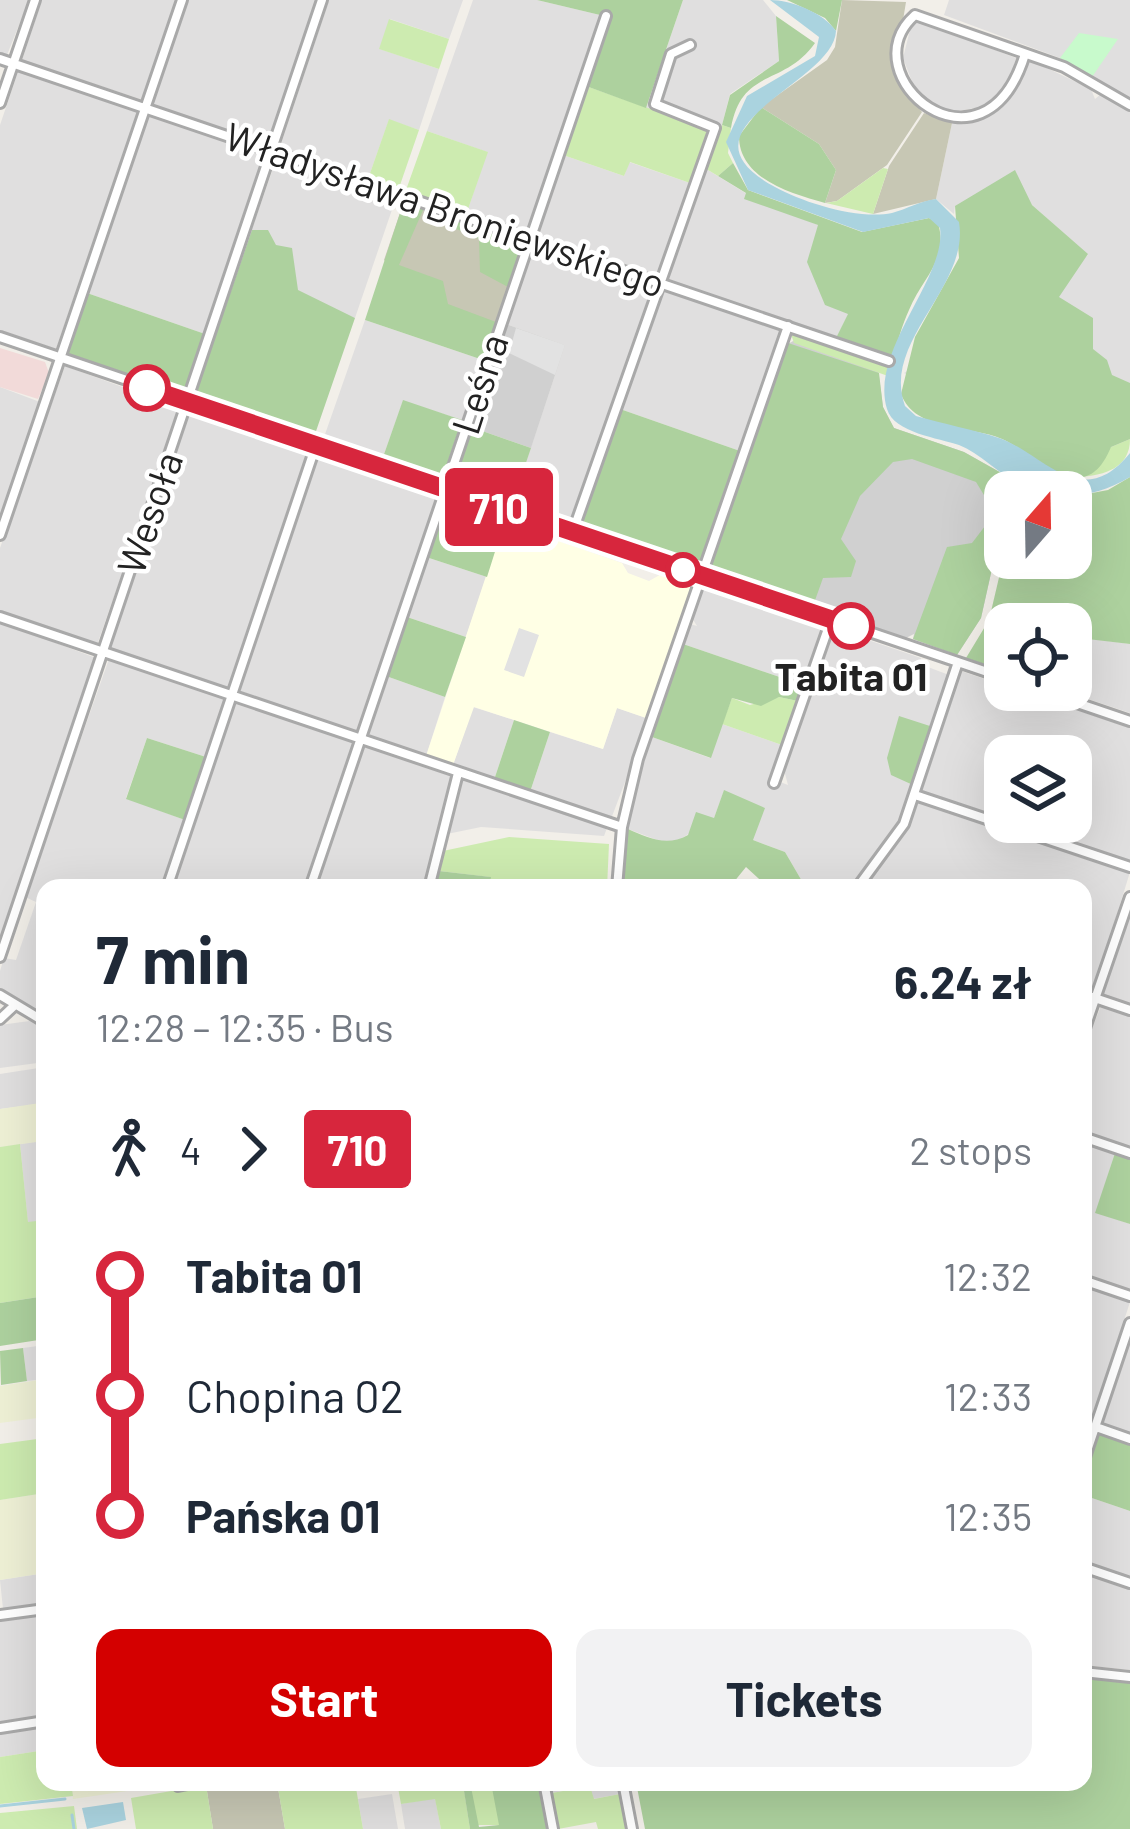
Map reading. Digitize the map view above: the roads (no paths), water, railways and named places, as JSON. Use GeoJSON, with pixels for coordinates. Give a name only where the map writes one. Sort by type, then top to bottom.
{"type":"FeatureCollection","features":[{"type":"Feature","properties":{"kind":"street"},"geometry":{"type":"LineString","coordinates":[[0,103],[35,0]]}},
{"type":"Feature","properties":{"kind":"street"},"geometry":{"type":"LineString","coordinates":[[0,535],[182,0]]}},
{"type":"Feature","properties":{"kind":"street","name":"Wesoła"},"geometry":{"type":"LineString","coordinates":[[0,958],[322,0]]}},
{"type":"Feature","properties":{"kind":"street"},"geometry":{"type":"LineString","coordinates":[[1025,54],[1012,89],[987,111],[968,117],[949,118],[926,108],[909,92],[898,66],[900,46],[915,15],[1064,67],[1130,105]]}},
{"type":"Feature","properties":{"kind":"street","name":"Leśna"},"geometry":{"type":"LineString","coordinates":[[313,879],[605,16]]}},
{"type":"Feature","properties":{"kind":"street"},"geometry":{"type":"LineString","coordinates":[[573,532],[715,128],[655,104],[671,54],[690,45]]}},
{"type":"Feature","properties":{"kind":"street","name":"Władysława Broniewskiego"},"geometry":{"type":"LineString","coordinates":[[0,58],[889,361]]}},
{"type":"Feature","properties":{"kind":"street"},"geometry":{"type":"LineString","coordinates":[[618,879],[622,826],[638,759],[788,326]]}},
{"type":"Feature","properties":{"kind":"street"},"geometry":{"type":"LineString","coordinates":[[0,337],[984,671]]}},
{"type":"Feature","properties":{"kind":"street"},"geometry":{"type":"LineString","coordinates":[[169,879],[316,445]]}},
{"type":"Feature","properties":{"kind":"street"},"geometry":{"type":"LineString","coordinates":[[0,617],[622,826]]}},
{"type":"Feature","properties":{"kind":"street"},"geometry":{"type":"LineString","coordinates":[[774,783],[831,620]]}},
{"type":"Feature","properties":{"kind":"street"},"geometry":{"type":"LineString","coordinates":[[864,879],[904,824],[958,662]]}},
{"type":"Feature","properties":{"kind":"street"},"geometry":{"type":"LineString","coordinates":[[1092,708],[1130,721]]}},
{"type":"Feature","properties":{"kind":"street"},"geometry":{"type":"LineString","coordinates":[[431,879],[458,773]]}},
{"type":"Feature","properties":{"kind":"street"},"geometry":{"type":"LineString","coordinates":[[916,795],[1130,867]]}},
{"type":"Feature","properties":{"kind":"street"},"geometry":{"type":"LineString","coordinates":[[1092,1007],[1130,897]]}},
{"type":"Feature","properties":{"kind":"street"},"geometry":{"type":"LineString","coordinates":[[0,995],[36,1017]]}},
{"type":"Feature","properties":{"kind":"street"},"geometry":{"type":"LineString","coordinates":[[1092,997],[1130,1010]]}},
{"type":"Feature","properties":{"kind":"street"},"geometry":{"type":"LineString","coordinates":[[0,1019],[15,1005]]}},
{"type":"Feature","properties":{"kind":"street"},"geometry":{"type":"LineString","coordinates":[[1092,1140],[1130,1153]]}},
{"type":"Feature","properties":{"kind":"street"},"geometry":{"type":"LineString","coordinates":[[1092,1283],[1130,1296]]}},
{"type":"Feature","properties":{"kind":"street"},"geometry":{"type":"LineString","coordinates":[[1092,1438],[1130,1323]]}},
{"type":"Feature","properties":{"kind":"street"},"geometry":{"type":"LineString","coordinates":[[1096,1427],[1130,1439]]}},
{"type":"Feature","properties":{"kind":"street"},"geometry":{"type":"LineString","coordinates":[[1092,1570],[1130,1582]]}},
{"type":"Feature","properties":{"kind":"street"},"geometry":{"type":"LineString","coordinates":[[0,1615],[36,1610]]}},
{"type":"Feature","properties":{"kind":"street"},"geometry":{"type":"LineString","coordinates":[[1092,1673],[1130,1677]]}},
{"type":"Feature","properties":{"kind":"street"},"geometry":{"type":"LineString","coordinates":[[0,1728],[36,1722]]}},
{"type":"Feature","properties":{"kind":"street"},"geometry":{"type":"LineString","coordinates":[[546,1791],[553,1829]]}},
{"type":"Feature","properties":{"kind":"street"},"geometry":{"type":"LineString","coordinates":[[625,1791],[632,1829]]}},
{"type":"Feature","properties":{"kind":"water"},"geometry":{"type":"Polygon","coordinates":[[[770,0],[806,9],[836,31],[828,51],[746,126],[738,145],[746,166],[775,187],[832,209],[879,215],[936,199],[959,222],[959,246],[952,269],[905,359],[901,382],[905,406],[916,416],[999,438],[1058,471],[999,471],[969,450],[908,429],[891,417],[884,386],[889,363],[939,248],[940,228],[929,218],[863,232],[748,190],[726,142],[747,96],[815,56],[819,37],[770,0]]]}},
{"type":"Feature","properties":{"kind":"water"},"geometry":{"type":"Polygon","coordinates":[[[1130,453],[1130,477],[1092,492],[1092,478],[1112,470],[1130,453]]]}},
{"type":"Feature","properties":{"kind":"water"},"geometry":{"type":"Polygon","coordinates":[[[123,1802],[126,1820],[87,1829],[82,1808],[123,1802]]]}},
{"type":"Feature","properties":{"kind":"waterway"},"geometry":{"type":"LineString","coordinates":[[0,1806],[65,1799]]}},
{"type":"Feature","properties":{"kind":"waterway"},"geometry":{"type":"LineString","coordinates":[[72,1815],[74,1829]]}},
{"type":"Feature","properties":{"kind":"place","name":"Tabita 01"},"geometry":{"type":"Point","coordinates":[851,626]}}]}
